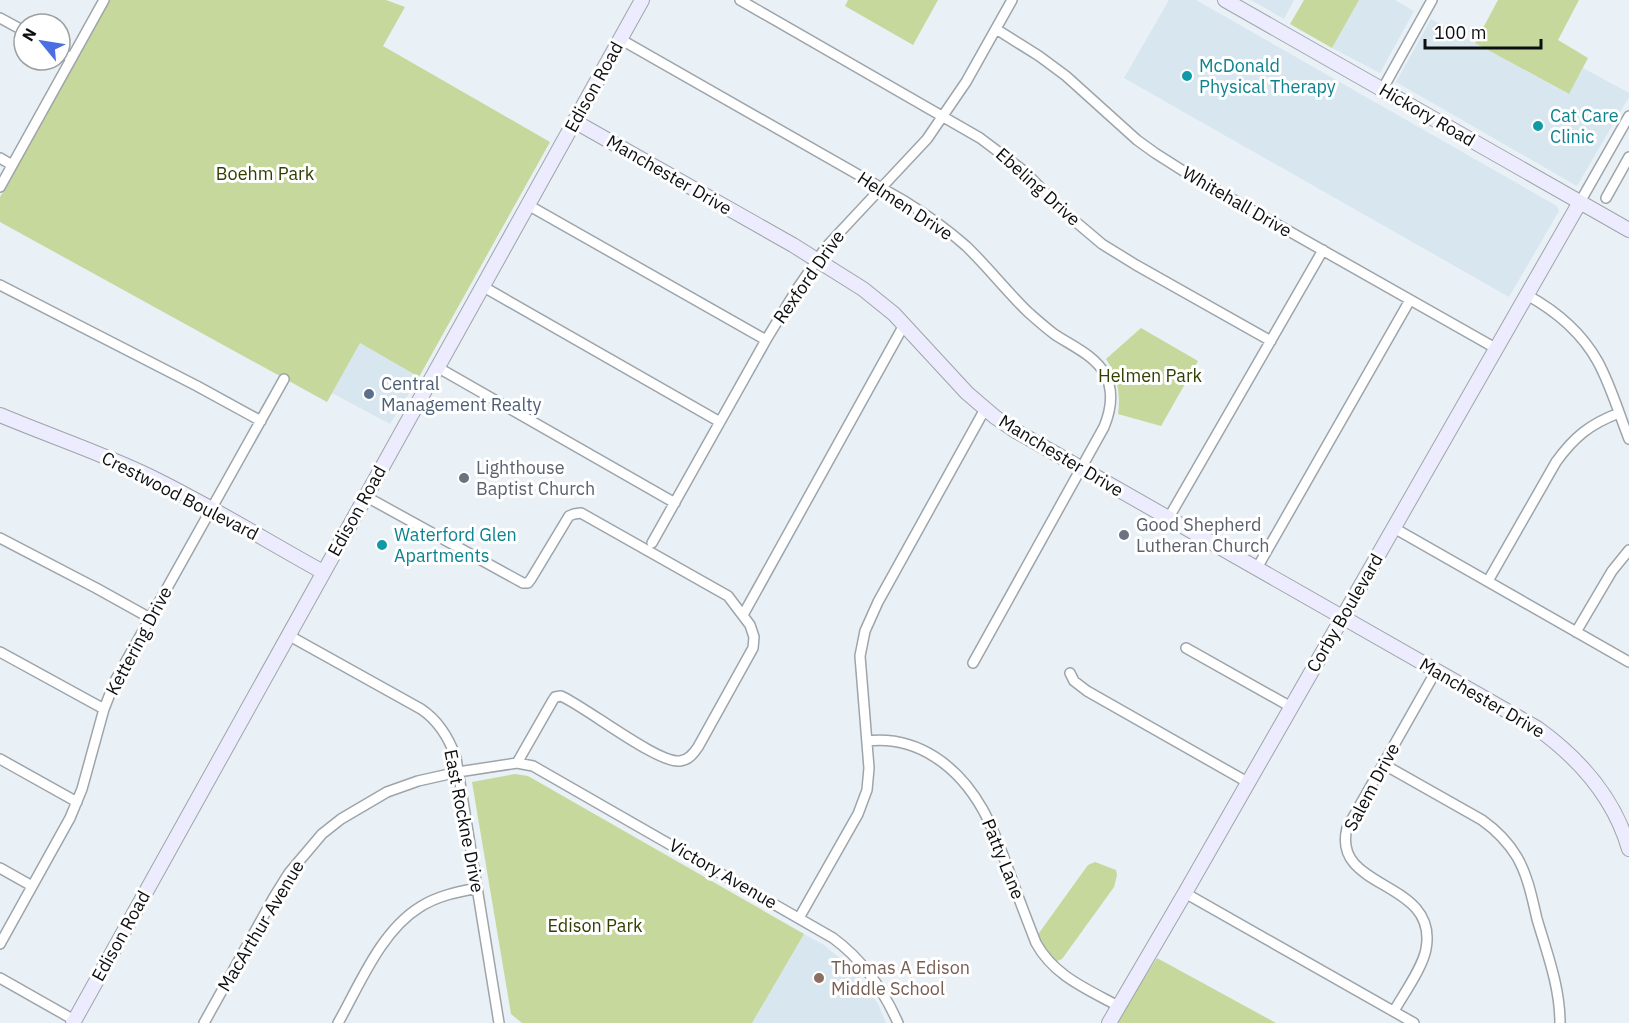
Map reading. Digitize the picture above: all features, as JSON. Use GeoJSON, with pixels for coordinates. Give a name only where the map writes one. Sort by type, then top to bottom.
{"type":"FeatureCollection","features":[{"type":"Feature","properties":{"kind":"street"},"geometry":{"type":"LineString","coordinates":[[72,58],[104,0]]}},
{"type":"Feature","properties":{"kind":"street","name":"Edison Road"},"geometry":{"type":"LineString","coordinates":[[74,1021],[642,0]]}},
{"type":"Feature","properties":{"kind":"street","name":"Ebeling Drive"},"geometry":{"type":"LineString","coordinates":[[740,0],[944,116],[996,149],[1024,171],[1063,211],[1102,244],[1271,341]]}},
{"type":"Feature","properties":{"kind":"street","name":"Rexford Drive"},"geometry":{"type":"LineString","coordinates":[[652,543],[785,307],[816,260],[849,221],[927,139],[966,82],[1012,0]]}},
{"type":"Feature","properties":{"kind":"street","name":"Hickory Road"},"geometry":{"type":"LineString","coordinates":[[1225,0],[1629,230]]}},
{"type":"Feature","properties":{"kind":"street"},"geometry":{"type":"LineString","coordinates":[[1382,90],[1432,0]]}},
{"type":"Feature","properties":{"kind":"street","name":"Whitehall Drive"},"geometry":{"type":"LineString","coordinates":[[996,29],[1040,56],[1066,76],[1123,129],[1155,153],[1198,180],[1497,349]]}},
{"type":"Feature","properties":{"kind":"street","name":"Helmen Drive"},"geometry":{"type":"LineString","coordinates":[[620,39],[926,215],[976,256],[1029,313],[1054,334],[1090,357],[1102,369],[1109,384],[1111,401],[1104,427],[972,663]]}},
{"type":"Feature","properties":{"kind":"street"},"geometry":{"type":"LineString","coordinates":[[0,187],[64,72]]}},
{"type":"Feature","properties":{"kind":"street"},"geometry":{"type":"LineString","coordinates":[[1580,202],[1629,116]]}},
{"type":"Feature","properties":{"kind":"street","name":"Manchester Drive"},"geometry":{"type":"LineString","coordinates":[[574,121],[816,260],[862,289],[904,325],[953,380],[985,409],[1023,436],[1522,719],[1565,749],[1589,773],[1626,828],[1629,849]]}},
{"type":"Feature","properties":{"kind":"street"},"geometry":{"type":"LineString","coordinates":[[1606,198],[1629,157]]}},
{"type":"Feature","properties":{"kind":"street"},"geometry":{"type":"LineString","coordinates":[[0,158],[12,165]]}},
{"type":"Feature","properties":{"kind":"street","name":"Corby Boulevard"},"geometry":{"type":"LineString","coordinates":[[1109,1023],[1249,783],[1580,202]]}},
{"type":"Feature","properties":{"kind":"street"},"geometry":{"type":"LineString","coordinates":[[528,205],[766,340]]}},
{"type":"Feature","properties":{"kind":"street"},"geometry":{"type":"LineString","coordinates":[[1168,519],[1323,250]]}},
{"type":"Feature","properties":{"kind":"street"},"geometry":{"type":"LineString","coordinates":[[0,285],[261,421]]}},
{"type":"Feature","properties":{"kind":"street"},"geometry":{"type":"LineString","coordinates":[[482,286],[720,422]]}},
{"type":"Feature","properties":{"kind":"street"},"geometry":{"type":"LineString","coordinates":[[1527,295],[1562,319],[1587,345],[1598,361],[1629,440]]}},
{"type":"Feature","properties":{"kind":"street"},"geometry":{"type":"LineString","coordinates":[[1257,568],[1410,300]]}},
{"type":"Feature","properties":{"kind":"street"},"geometry":{"type":"LineString","coordinates":[[743,615],[904,325]]}},
{"type":"Feature","properties":{"kind":"street"},"geometry":{"type":"LineString","coordinates":[[437,367],[675,503]]}},
{"type":"Feature","properties":{"kind":"street","name":"Kettering Drive"},"geometry":{"type":"LineString","coordinates":[[0,944],[77,802],[104,710],[115,681],[284,380]]}},
{"type":"Feature","properties":{"kind":"street"},"geometry":{"type":"LineString","coordinates":[[799,918],[862,807],[869,781],[860,666],[865,631],[878,602],[985,409]]}},
{"type":"Feature","properties":{"kind":"street"},"geometry":{"type":"LineString","coordinates":[[1488,582],[1556,462],[1566,449],[1593,425],[1619,413]]}},
{"type":"Feature","properties":{"kind":"street","name":"Crestwood Boulevard"},"geometry":{"type":"LineString","coordinates":[[0,415],[121,463],[156,480],[323,572]]}},
{"type":"Feature","properties":{"kind":"street"},"geometry":{"type":"LineString","coordinates":[[365,496],[523,583],[528,583],[531,579],[569,516],[581,513],[728,596],[750,625],[754,637],[753,648],[694,753],[687,759],[675,761],[659,755],[564,697],[558,696],[553,700],[517,763]]}},
{"type":"Feature","properties":{"kind":"street"},"geometry":{"type":"LineString","coordinates":[[1394,528],[1629,662]]}},
{"type":"Feature","properties":{"kind":"street"},"geometry":{"type":"LineString","coordinates":[[0,538],[150,618]]}},
{"type":"Feature","properties":{"kind":"street"},"geometry":{"type":"LineString","coordinates":[[1576,632],[1612,571],[1629,550]]}},
{"type":"Feature","properties":{"kind":"street","name":"East Rockne Drive"},"geometry":{"type":"LineString","coordinates":[[288,635],[410,702],[430,715],[447,736],[456,758],[499,1023]]}},
{"type":"Feature","properties":{"kind":"street"},"geometry":{"type":"LineString","coordinates":[[1186,648],[1291,707]]}},
{"type":"Feature","properties":{"kind":"street"},"geometry":{"type":"LineString","coordinates":[[0,652],[104,710]]}},
{"type":"Feature","properties":{"kind":"street","name":"Salem Drive"},"geometry":{"type":"LineString","coordinates":[[1394,1011],[1424,958],[1427,941],[1426,926],[1418,911],[1407,898],[1362,872],[1355,865],[1349,856],[1345,837],[1347,828],[1436,670]]}},
{"type":"Feature","properties":{"kind":"street"},"geometry":{"type":"LineString","coordinates":[[1070,673],[1074,681],[1087,691],[1249,783]]}},
{"type":"Feature","properties":{"kind":"street","name":"Patty Lane"},"geometry":{"type":"LineString","coordinates":[[867,741],[891,740],[914,746],[934,756],[951,770],[974,795],[989,821],[1041,953],[1060,972],[1118,1006]]}},
{"type":"Feature","properties":{"kind":"street"},"geometry":{"type":"LineString","coordinates":[[0,759],[77,802]]}},
{"type":"Feature","properties":{"kind":"street","name":"MacArthur Avenue"},"geometry":{"type":"LineString","coordinates":[[204,1023],[274,897],[290,873],[322,834],[354,810],[387,792],[418,781],[458,772],[517,763]]}},
{"type":"Feature","properties":{"kind":"street","name":"Victory Avenue"},"geometry":{"type":"LineString","coordinates":[[517,763],[533,766],[833,938],[858,959],[879,986],[898,1023]]}},
{"type":"Feature","properties":{"kind":"street"},"geometry":{"type":"LineString","coordinates":[[1383,764],[1482,820],[1506,842],[1516,855],[1526,878],[1558,992],[1560,1023]]}},
{"type":"Feature","properties":{"kind":"street"},"geometry":{"type":"LineString","coordinates":[[0,868],[32,886]]}},
{"type":"Feature","properties":{"kind":"street"},"geometry":{"type":"LineString","coordinates":[[338,1023],[381,946],[398,924],[431,900],[477,888]]}},
{"type":"Feature","properties":{"kind":"street"},"geometry":{"type":"LineString","coordinates":[[1185,893],[1414,1023]]}},
{"type":"Feature","properties":{"kind":"street"},"geometry":{"type":"LineString","coordinates":[[0,978],[74,1021]]}},
{"type":"Feature","properties":{"kind":"shaded area"},"geometry":{"type":"Polygon","coordinates":[[[1169,0],[1196,0],[1557,206],[1559,211],[1509,297],[1124,78],[1169,0]]]}},
{"type":"Feature","properties":{"kind":"shaded area"},"geometry":{"type":"Polygon","coordinates":[[[1251,0],[1294,0],[1284,19],[1251,0]]]}},
{"type":"Feature","properties":{"kind":"shaded area"},"geometry":{"type":"Polygon","coordinates":[[[1359,0],[1395,0],[1414,11],[1380,73],[1332,48],[1359,0]]]}},
{"type":"Feature","properties":{"kind":"shaded area"},"geometry":{"type":"Polygon","coordinates":[[[1431,19],[1568,94],[1583,68],[1629,93],[1629,97],[1577,186],[1396,82],[1431,19]]]}},
{"type":"Feature","properties":{"kind":"shaded area"},"geometry":{"type":"Polygon","coordinates":[[[360,343],[419,377],[390,424],[332,393],[360,343]]]}},
{"type":"Feature","properties":{"kind":"shaded area","name":"Thomas A Edison Middle School"},"geometry":{"type":"Polygon","coordinates":[[[804,934],[824,945],[854,970],[878,1004],[886,1023],[752,1023],[804,934]]]}},
{"type":"Feature","properties":{"kind":"green space","name":"Boehm Park"},"geometry":{"type":"Polygon","coordinates":[[[110,0],[386,0],[405,7],[383,46],[550,142],[419,377],[360,343],[327,402],[0,222],[0,197],[70,72],[72,72],[72,68],[110,0]]]}},
{"type":"Feature","properties":{"kind":"green space"},"geometry":{"type":"Polygon","coordinates":[[[848,0],[938,0],[913,45],[845,6],[848,0]]]}},
{"type":"Feature","properties":{"kind":"green space"},"geometry":{"type":"Polygon","coordinates":[[[1304,0],[1359,0],[1332,48],[1290,24],[1304,0]]]}},
{"type":"Feature","properties":{"kind":"green space"},"geometry":{"type":"Polygon","coordinates":[[[1498,0],[1579,0],[1558,40],[1588,58],[1569,94],[1475,43],[1498,0]]]}},
{"type":"Feature","properties":{"kind":"green space","name":"Helmen Park"},"geometry":{"type":"Polygon","coordinates":[[[1141,328],[1198,361],[1161,426],[1118,414],[1117,385],[1106,359],[1141,328]]]}},
{"type":"Feature","properties":{"kind":"green space","name":"Edison Park"},"geometry":{"type":"Polygon","coordinates":[[[515,774],[528,776],[804,934],[752,1023],[522,1023],[511,1014],[472,782],[515,774]]]}},
{"type":"Feature","properties":{"kind":"green space"},"geometry":{"type":"Polygon","coordinates":[[[1095,862],[1116,870],[1114,887],[1062,959],[1053,961],[1041,944],[1039,933],[1088,865],[1095,862]]]}},
{"type":"Feature","properties":{"kind":"green space"},"geometry":{"type":"Polygon","coordinates":[[[1157,958],[1276,1023],[1115,1023],[1157,958]]]}},
{"type":"Feature","properties":{"kind":"place","name":"McDonald Physical Therapy"},"geometry":{"type":"Point","coordinates":[1187,76]}},
{"type":"Feature","properties":{"kind":"place","name":"Cat Care Clinic"},"geometry":{"type":"Point","coordinates":[1538,126]}},
{"type":"Feature","properties":{"kind":"place","name":"Central Management Realty"},"geometry":{"type":"Point","coordinates":[369,394]}},
{"type":"Feature","properties":{"kind":"place","name":"Lighthouse Baptist Church"},"geometry":{"type":"Point","coordinates":[464,478]}},
{"type":"Feature","properties":{"kind":"place","name":"Good Shepherd Lutheran Church"},"geometry":{"type":"Point","coordinates":[1124,535]}},
{"type":"Feature","properties":{"kind":"place","name":"Waterford Glen Apartments"},"geometry":{"type":"Point","coordinates":[382,545]}},
{"type":"Feature","properties":{"kind":"place","name":"Thomas A Edison Middle School"},"geometry":{"type":"Point","coordinates":[819,978]}}]}
